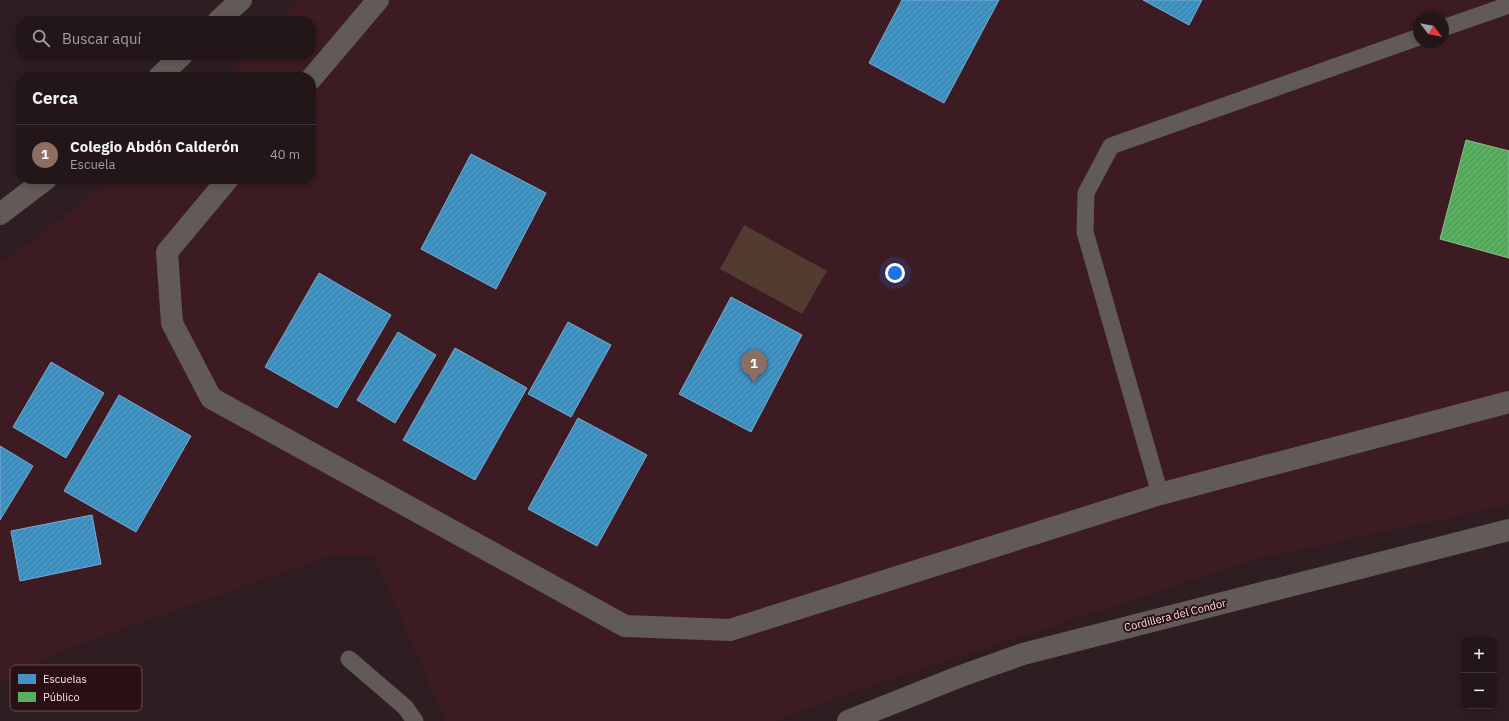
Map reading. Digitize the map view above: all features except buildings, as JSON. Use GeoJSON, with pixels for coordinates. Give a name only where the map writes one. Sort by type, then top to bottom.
{"type":"FeatureCollection","features":[{"type":"Feature","properties":{"kind":"street"},"geometry":{"type":"LineString","coordinates":[[223,16],[240,0]]}},
{"type":"Feature","properties":{"kind":"street"},"geometry":{"type":"LineString","coordinates":[[316,74],[378,0]]}},
{"type":"Feature","properties":{"kind":"street"},"geometry":{"type":"LineString","coordinates":[[164,72],[177,60]]}},
{"type":"Feature","properties":{"kind":"street"},"geometry":{"type":"LineString","coordinates":[[0,214],[39,184]]}},
{"type":"Feature","properties":{"kind":"street"},"geometry":{"type":"LineString","coordinates":[[224,184],[167,252],[172,323],[211,398],[625,626],[730,630],[1160,494],[1509,402]]}},
{"type":"Feature","properties":{"kind":"street","name":"Cordillera del Condor"},"geometry":{"type":"LineString","coordinates":[[848,721],[961,676],[1023,654],[1509,530]]}},
{"type":"Feature","properties":{"kind":"lane"},"geometry":{"type":"LineString","coordinates":[[1449,26],[1509,5]]}},
{"type":"Feature","properties":{"kind":"lane"},"geometry":{"type":"LineString","coordinates":[[1160,494],[1085,232],[1086,193],[1111,146],[1413,39]]}},
{"type":"Feature","properties":{"kind":"lane"},"geometry":{"type":"LineString","coordinates":[[349,659],[405,707],[415,721]]}},
{"type":"Feature","properties":{"kind":"shaded area"},"geometry":{"type":"Polygon","coordinates":[[[297,0],[1509,0],[1509,505],[1251,560],[836,698],[776,721],[446,721],[373,555],[330,556],[63,650],[33,665],[10,665],[10,676],[0,681],[0,262],[38,237],[104,184],[316,184],[316,72],[229,72],[240,60],[316,60],[316,16],[282,16],[297,0]]]}},
{"type":"Feature","properties":{"kind":"shaded area"},"geometry":{"type":"Polygon","coordinates":[[[744,225],[827,271],[802,314],[720,269],[744,225]]]}},
{"type":"Feature","properties":{"kind":"place","name":"Colegio Abdón Calderón"},"geometry":{"type":"Point","coordinates":[754,383]}}]}
